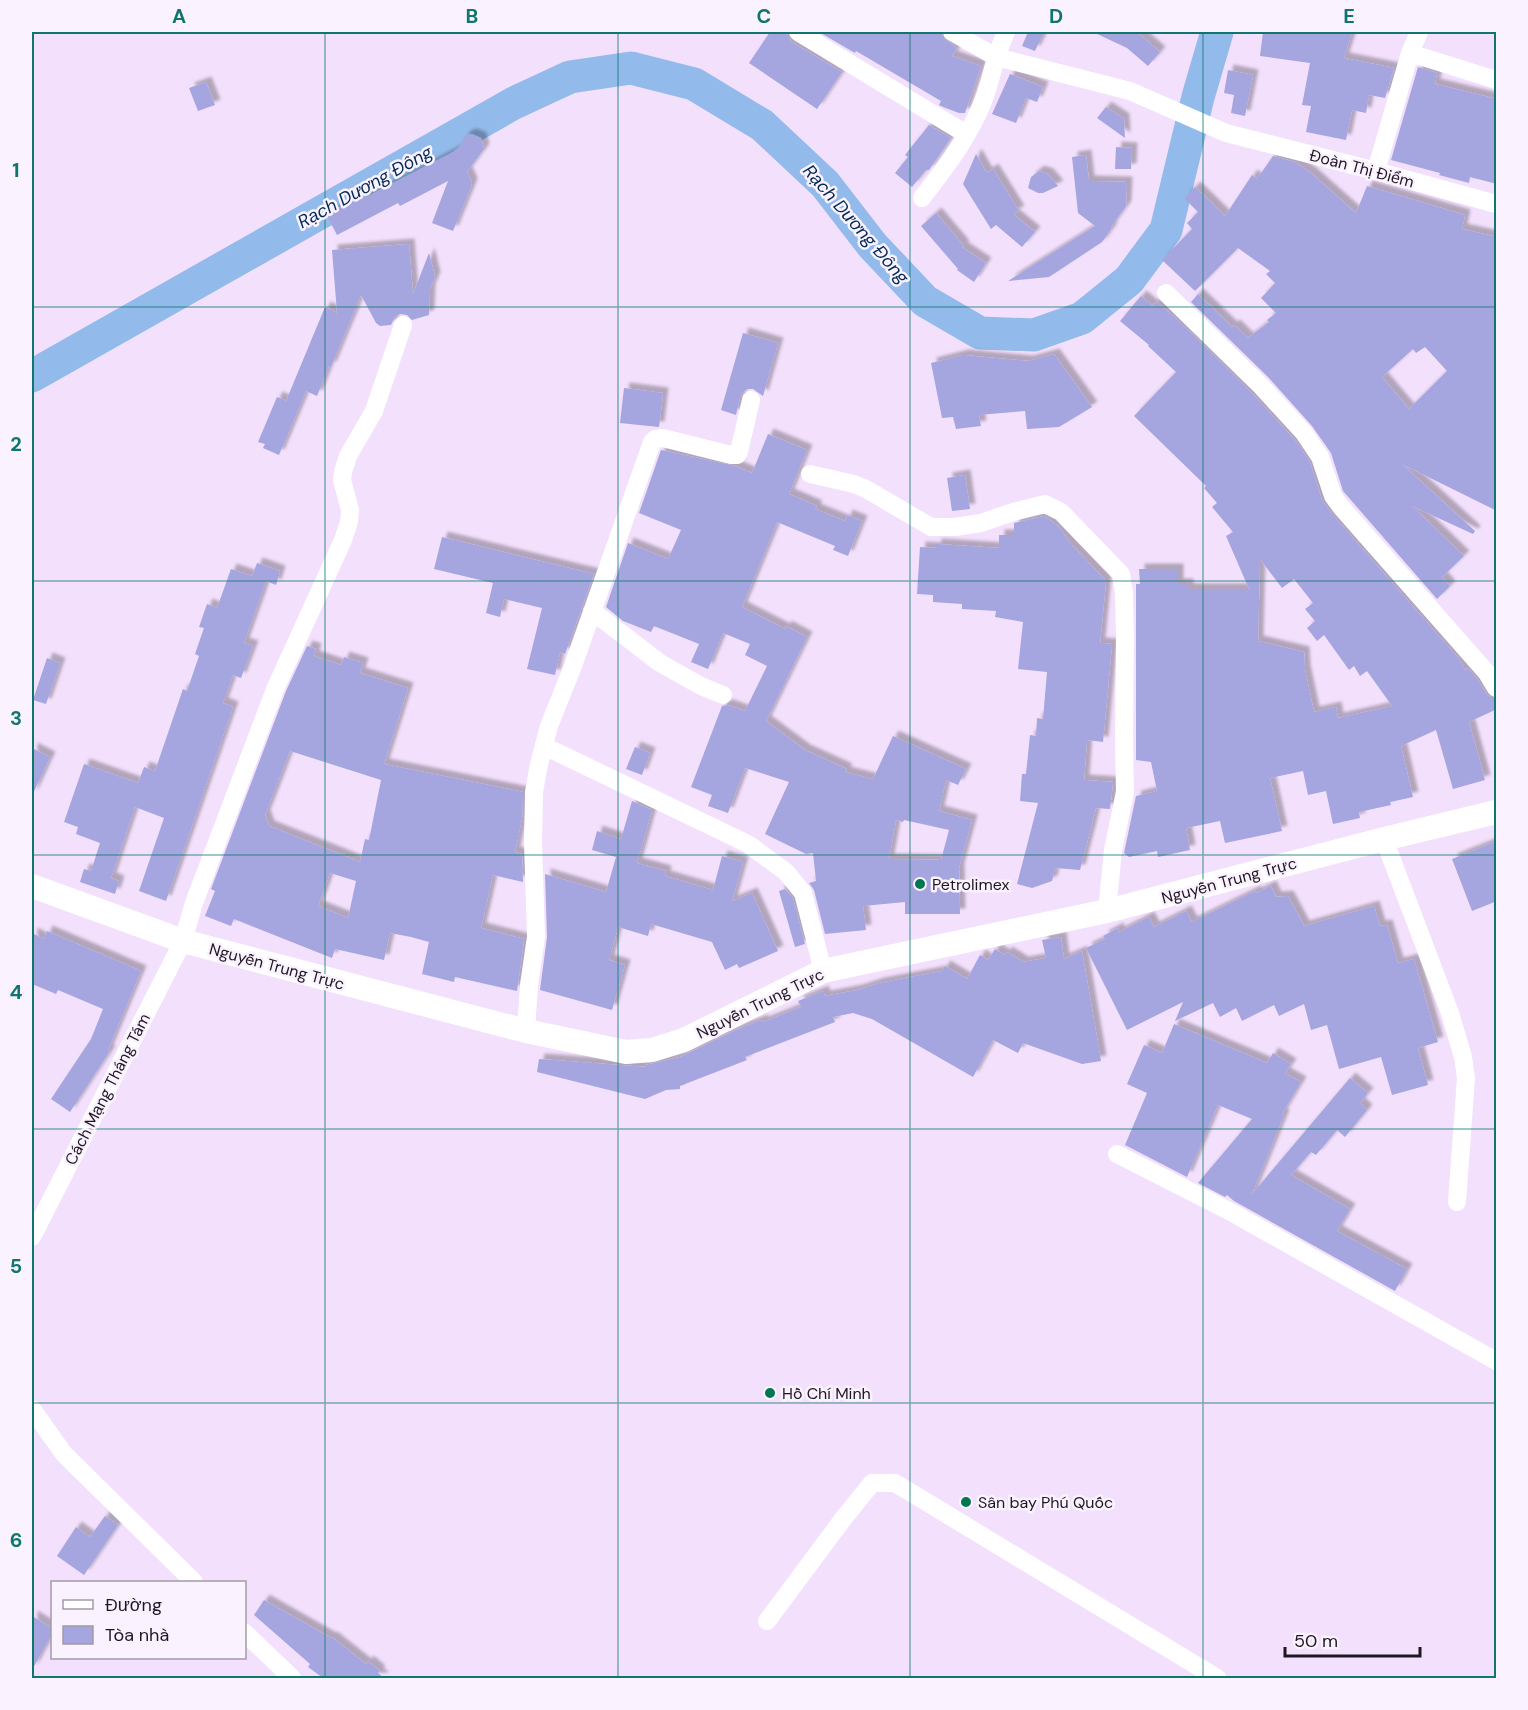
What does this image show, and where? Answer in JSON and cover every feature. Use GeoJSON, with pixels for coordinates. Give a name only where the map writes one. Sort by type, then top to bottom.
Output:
{"type":"FeatureCollection","features":[{"type":"Feature","properties":{"kind":"main road","name":"Nguyễn Trung Trực"},"geometry":{"type":"LineString","coordinates":[[32,886],[183,941],[526,1031],[626,1052],[652,1050],[684,1040],[823,971],[1107,911],[1497,812]]}},
{"type":"Feature","properties":{"kind":"street"},"geometry":{"type":"LineString","coordinates":[[798,32],[966,134]]}},
{"type":"Feature","properties":{"kind":"street"},"geometry":{"type":"LineString","coordinates":[[952,32],[996,57]]}},
{"type":"Feature","properties":{"kind":"street"},"geometry":{"type":"LineString","coordinates":[[922,198],[956,152],[977,116],[1006,32]]}},
{"type":"Feature","properties":{"kind":"street"},"geometry":{"type":"LineString","coordinates":[[1377,171],[1410,53],[1419,32]]}},
{"type":"Feature","properties":{"kind":"street"},"geometry":{"type":"LineString","coordinates":[[1410,53],[1497,80]]}},
{"type":"Feature","properties":{"kind":"street","name":"Đoàn Thị Điểm"},"geometry":{"type":"LineString","coordinates":[[996,57],[1130,91],[1226,133],[1497,204]]}},
{"type":"Feature","properties":{"kind":"street"},"geometry":{"type":"LineString","coordinates":[[1166,293],[1260,385],[1304,433],[1320,457],[1333,496],[1341,507],[1487,673],[1497,688]]}},
{"type":"Feature","properties":{"kind":"street","name":"Cách Mạng Tháng Tám"},"geometry":{"type":"LineString","coordinates":[[32,1237],[183,941],[194,903],[276,687],[343,540],[350,510],[342,480],[343,472],[348,456],[374,411],[403,325]]}},
{"type":"Feature","properties":{"kind":"street"},"geometry":{"type":"LineString","coordinates":[[526,1031],[529,985],[536,937],[532,843],[534,792],[549,726],[573,666],[651,442],[663,438],[737,455],[751,400]]}},
{"type":"Feature","properties":{"kind":"street"},"geometry":{"type":"LineString","coordinates":[[810,474],[866,489],[931,527],[955,527],[981,523],[1045,504],[1061,512],[1121,574],[1124,593],[1125,638],[1125,792],[1113,850],[1107,911]]}},
{"type":"Feature","properties":{"kind":"street"},"geometry":{"type":"LineString","coordinates":[[592,611],[660,663],[700,686],[723,695]]}},
{"type":"Feature","properties":{"kind":"street"},"geometry":{"type":"LineString","coordinates":[[544,746],[748,844],[786,872],[803,893],[823,971]]}},
{"type":"Feature","properties":{"kind":"street"},"geometry":{"type":"LineString","coordinates":[[1384,839],[1449,1013],[1463,1057],[1466,1078],[1457,1202]]}},
{"type":"Feature","properties":{"kind":"street"},"geometry":{"type":"LineString","coordinates":[[1117,1154],[1231,1212],[1497,1361]]}},
{"type":"Feature","properties":{"kind":"street"},"geometry":{"type":"LineString","coordinates":[[32,1409],[64,1454],[193,1581]]}},
{"type":"Feature","properties":{"kind":"street"},"geometry":{"type":"LineString","coordinates":[[767,1621],[872,1483],[895,1483],[1217,1678]]}},
{"type":"Feature","properties":{"kind":"street"},"geometry":{"type":"LineString","coordinates":[[246,1634],[292,1678]]}},
{"type":"Feature","properties":{"kind":"building"},"geometry":{"type":"Polygon","coordinates":[[[770,32],[787,32],[792,42],[842,72],[817,109],[749,63],[770,32]]]}},
{"type":"Feature","properties":{"kind":"building"},"geometry":{"type":"Polygon","coordinates":[[[819,32],[941,32],[943,38],[957,48],[952,56],[981,66],[965,113],[939,105],[941,101],[819,32]]]}},
{"type":"Feature","properties":{"kind":"building"},"geometry":{"type":"Polygon","coordinates":[[[1028,32],[1044,32],[1035,51],[1022,46],[1028,32]]]}},
{"type":"Feature","properties":{"kind":"building"},"geometry":{"type":"Polygon","coordinates":[[[1093,32],[1137,32],[1160,52],[1148,66],[1127,48],[1093,32]]]}},
{"type":"Feature","properties":{"kind":"building"},"geometry":{"type":"Polygon","coordinates":[[[1263,32],[1352,32],[1344,58],[1394,68],[1385,98],[1369,95],[1366,113],[1352,110],[1346,140],[1306,132],[1311,106],[1302,105],[1310,63],[1260,56],[1263,32]]]}},
{"type":"Feature","properties":{"kind":"building"},"geometry":{"type":"Polygon","coordinates":[[[1418,67],[1437,73],[1435,84],[1497,99],[1497,184],[1470,177],[1469,183],[1391,160],[1418,67]]]}},
{"type":"Feature","properties":{"kind":"building"},"geometry":{"type":"Polygon","coordinates":[[[1228,70],[1253,75],[1245,116],[1231,113],[1234,95],[1224,93],[1228,70]]]}},
{"type":"Feature","properties":{"kind":"building"},"geometry":{"type":"Polygon","coordinates":[[[1010,74],[1043,87],[1037,102],[1026,98],[1016,123],[992,114],[1010,74]]]}},
{"type":"Feature","properties":{"kind":"building"},"geometry":{"type":"Polygon","coordinates":[[[206,82],[215,105],[198,111],[189,88],[206,82]]]}},
{"type":"Feature","properties":{"kind":"building"},"geometry":{"type":"Polygon","coordinates":[[[1106,107],[1124,119],[1125,138],[1097,118],[1106,107]]]}},
{"type":"Feature","properties":{"kind":"building"},"geometry":{"type":"Polygon","coordinates":[[[929,125],[951,138],[929,170],[926,170],[912,187],[895,173],[908,157],[905,155],[929,125]]]}},
{"type":"Feature","properties":{"kind":"building"},"geometry":{"type":"Polygon","coordinates":[[[472,134],[481,138],[484,149],[467,172],[472,183],[453,231],[432,223],[448,181],[400,206],[398,203],[337,235],[326,214],[365,194],[366,197],[453,152],[467,135],[472,134]]]}},
{"type":"Feature","properties":{"kind":"building"},"geometry":{"type":"Polygon","coordinates":[[[1116,147],[1132,148],[1131,169],[1115,169],[1116,147]]]}},
{"type":"Feature","properties":{"kind":"building"},"geometry":{"type":"Polygon","coordinates":[[[976,154],[987,173],[993,169],[1019,211],[1013,214],[1035,232],[1022,247],[996,225],[991,229],[963,184],[976,154]]]}},
{"type":"Feature","properties":{"kind":"building"},"geometry":{"type":"Polygon","coordinates":[[[1086,155],[1089,181],[1127,182],[1126,206],[1102,242],[1049,277],[1008,281],[1095,226],[1078,213],[1072,157],[1086,155]]]}},
{"type":"Feature","properties":{"kind":"building"},"geometry":{"type":"Polygon","coordinates":[[[1273,156],[1295,162],[1311,173],[1356,213],[1367,186],[1465,215],[1462,229],[1497,237],[1497,511],[1402,464],[1475,531],[1473,534],[1412,506],[1464,556],[1442,577],[1450,586],[1437,599],[1343,491],[1331,453],[1312,426],[1268,377],[1191,302],[1198,294],[1232,327],[1235,325],[1248,338],[1269,322],[1267,320],[1276,313],[1261,298],[1275,283],[1266,274],[1270,271],[1238,248],[1195,291],[1162,260],[1192,229],[1187,223],[1198,212],[1184,198],[1195,187],[1225,216],[1252,175],[1257,179],[1273,156]],[[1425,347],[1416,353],[1413,349],[1382,377],[1409,409],[1447,371],[1425,347]]]}},
{"type":"Feature","properties":{"kind":"building"},"geometry":{"type":"Polygon","coordinates":[[[1039,171],[1048,174],[1058,186],[1043,193],[1028,188],[1031,177],[1039,171]]]}},
{"type":"Feature","properties":{"kind":"building"},"geometry":{"type":"Polygon","coordinates":[[[936,213],[964,246],[962,247],[986,263],[974,282],[957,270],[921,226],[936,213]]]}},
{"type":"Feature","properties":{"kind":"building"},"geometry":{"type":"Polygon","coordinates":[[[409,244],[413,294],[429,253],[435,277],[430,289],[429,315],[412,320],[407,315],[400,314],[395,317],[391,325],[380,326],[376,323],[361,295],[317,396],[306,391],[279,455],[263,448],[265,444],[258,442],[277,397],[286,401],[325,307],[337,313],[332,250],[409,244]]]}},
{"type":"Feature","properties":{"kind":"building"},"geometry":{"type":"Polygon","coordinates":[[[1141,296],[1153,306],[1156,302],[1176,318],[1252,393],[1295,440],[1310,462],[1322,500],[1332,514],[1460,660],[1465,670],[1468,668],[1487,694],[1496,699],[1497,709],[1469,722],[1485,780],[1453,789],[1436,730],[1401,746],[1413,797],[1390,802],[1391,805],[1359,812],[1360,818],[1333,824],[1326,791],[1308,795],[1303,771],[1270,778],[1282,831],[1225,843],[1220,821],[1186,828],[1190,850],[1158,857],[1157,851],[1129,857],[1124,853],[1136,796],[1157,791],[1151,762],[1136,760],[1136,584],[1140,584],[1139,569],[1178,569],[1178,584],[1188,584],[1188,589],[1249,589],[1226,536],[1233,532],[1212,507],[1217,503],[1204,488],[1206,486],[1134,416],[1176,372],[1120,321],[1141,296]],[[1260,559],[1258,641],[1304,652],[1305,670],[1314,712],[1336,707],[1338,718],[1392,706],[1367,671],[1360,676],[1354,666],[1349,670],[1324,635],[1317,641],[1307,628],[1315,621],[1305,609],[1313,603],[1294,579],[1282,588],[1260,559]]]}},
{"type":"Feature","properties":{"kind":"building"},"geometry":{"type":"Polygon","coordinates":[[[743,333],[778,343],[763,396],[753,389],[743,392],[736,415],[721,410],[743,333]]]}},
{"type":"Feature","properties":{"kind":"building"},"geometry":{"type":"Polygon","coordinates":[[[1054,354],[1092,407],[1059,427],[1027,429],[1025,411],[979,415],[981,426],[956,429],[953,417],[942,418],[931,363],[963,355],[1028,361],[1054,354]]]}},
{"type":"Feature","properties":{"kind":"building"},"geometry":{"type":"Polygon","coordinates":[[[624,388],[663,393],[659,427],[620,423],[624,388]]]}},
{"type":"Feature","properties":{"kind":"building"},"geometry":{"type":"Polygon","coordinates":[[[768,434],[807,450],[789,494],[817,506],[815,509],[845,521],[847,515],[862,521],[848,556],[833,550],[835,546],[777,522],[742,607],[785,629],[786,626],[807,637],[766,721],[805,750],[847,769],[845,772],[873,779],[893,736],[966,769],[958,785],[946,780],[939,811],[972,820],[959,868],[960,914],[905,914],[905,902],[863,906],[866,930],[825,934],[814,890],[809,883],[816,881],[813,853],[806,854],[765,834],[789,782],[745,768],[728,813],[708,806],[712,795],[691,787],[722,706],[728,705],[745,711],[767,666],[745,655],[750,644],[723,633],[708,669],[691,662],[699,644],[654,626],[651,632],[623,621],[606,607],[628,543],[668,559],[681,530],[639,513],[661,450],[735,466],[752,473],[768,434]],[[896,820],[889,859],[941,860],[949,830],[904,820],[903,822],[896,820]]]}},
{"type":"Feature","properties":{"kind":"building"},"geometry":{"type":"Polygon","coordinates":[[[965,475],[970,509],[952,511],[947,478],[965,475]]]}},
{"type":"Feature","properties":{"kind":"building"},"geometry":{"type":"Polygon","coordinates":[[[1044,516],[1059,527],[1071,544],[1106,581],[1100,643],[1112,644],[1103,742],[1087,740],[1084,780],[1113,782],[1110,809],[1096,808],[1080,870],[1055,868],[1052,881],[1032,888],[1017,884],[1038,803],[1020,801],[1022,774],[1026,774],[1030,735],[1036,736],[1037,718],[1043,719],[1047,672],[1018,669],[1023,622],[995,617],[996,611],[962,609],[962,604],[933,602],[933,595],[917,594],[920,547],[936,548],[936,544],[999,548],[999,535],[1014,535],[1014,523],[1044,516]]]}},
{"type":"Feature","properties":{"kind":"building"},"geometry":{"type":"Polygon","coordinates":[[[442,537],[594,574],[565,654],[560,652],[555,675],[527,669],[542,608],[504,599],[500,617],[486,613],[493,583],[434,569],[442,537]]]}},
{"type":"Feature","properties":{"kind":"building"},"geometry":{"type":"Polygon","coordinates":[[[257,563],[280,571],[276,585],[266,581],[244,643],[253,646],[241,678],[233,675],[223,703],[233,707],[166,901],[139,891],[164,818],[135,807],[111,878],[119,881],[115,894],[80,882],[84,869],[91,871],[100,843],[76,834],[78,827],[64,822],[84,764],[138,783],[144,767],[155,771],[183,689],[187,691],[199,656],[195,654],[204,628],[199,627],[207,604],[217,608],[231,569],[252,576],[257,563]]]}},
{"type":"Feature","properties":{"kind":"building"},"geometry":{"type":"Polygon","coordinates":[[[307,646],[316,649],[314,656],[341,665],[344,657],[363,663],[360,673],[408,688],[384,764],[523,792],[522,818],[515,852],[522,854],[523,882],[493,875],[481,928],[524,939],[517,991],[455,977],[454,982],[422,974],[429,942],[411,937],[390,933],[384,960],[335,949],[332,958],[234,919],[231,926],[205,916],[215,891],[211,889],[286,691],[307,646]],[[290,751],[265,815],[269,826],[360,862],[365,839],[369,840],[381,780],[290,751]],[[330,873],[318,906],[348,918],[356,881],[330,873]]]}},
{"type":"Feature","properties":{"kind":"building"},"geometry":{"type":"Polygon","coordinates":[[[47,658],[60,663],[46,704],[33,700],[47,658]]]}},
{"type":"Feature","properties":{"kind":"building"},"geometry":{"type":"Polygon","coordinates":[[[635,747],[650,753],[642,775],[626,769],[635,747]]]}},
{"type":"Feature","properties":{"kind":"building"},"geometry":{"type":"Polygon","coordinates":[[[32,748],[50,757],[32,796],[32,748]]]}},
{"type":"Feature","properties":{"kind":"building"},"geometry":{"type":"Polygon","coordinates":[[[632,801],[652,810],[637,863],[666,871],[665,876],[713,890],[722,856],[743,862],[732,901],[752,893],[778,951],[739,968],[737,964],[725,970],[712,942],[651,924],[648,936],[618,927],[609,960],[625,965],[612,1010],[540,990],[547,937],[545,874],[606,892],[616,857],[592,850],[597,831],[621,839],[632,801]]]}},
{"type":"Feature","properties":{"kind":"building"},"geometry":{"type":"Polygon","coordinates":[[[1497,841],[1497,901],[1472,911],[1452,859],[1497,841]]]}},
{"type":"Feature","properties":{"kind":"building"},"geometry":{"type":"Polygon","coordinates":[[[1271,886],[1276,897],[1288,896],[1304,926],[1374,906],[1380,926],[1387,925],[1398,963],[1414,959],[1438,1042],[1418,1048],[1428,1085],[1392,1095],[1381,1057],[1339,1069],[1327,1025],[1311,1030],[1304,1004],[1279,1016],[1274,1005],[1242,1021],[1236,1008],[1220,1017],[1213,1003],[1175,1021],[1183,1002],[1127,1030],[1086,948],[1105,939],[1103,936],[1118,928],[1119,932],[1149,917],[1154,927],[1186,911],[1192,922],[1255,891],[1256,893],[1271,886]]]}},
{"type":"Feature","properties":{"kind":"building"},"geometry":{"type":"Polygon","coordinates":[[[785,889],[793,898],[805,944],[795,947],[779,891],[785,889]]]}},
{"type":"Feature","properties":{"kind":"building"},"geometry":{"type":"Polygon","coordinates":[[[47,931],[141,971],[108,1050],[110,1051],[70,1112],[51,1099],[91,1039],[103,1009],[58,990],[56,994],[32,984],[32,933],[44,939],[47,931]]]}},
{"type":"Feature","properties":{"kind":"building"},"geometry":{"type":"Polygon","coordinates":[[[1061,937],[1064,959],[1082,951],[1101,1061],[1082,1064],[1023,1043],[1018,1053],[993,1040],[973,1077],[872,1019],[853,1013],[833,1017],[835,1022],[745,1057],[747,1060],[680,1086],[680,1089],[666,1090],[645,1099],[537,1072],[539,1059],[646,1067],[646,1065],[680,1057],[738,1029],[801,1007],[798,1001],[823,991],[825,996],[857,990],[879,983],[942,971],[945,966],[967,979],[980,955],[988,960],[995,949],[1005,955],[1007,952],[1023,962],[1046,958],[1042,940],[1061,937]]]}},
{"type":"Feature","properties":{"kind":"building"},"geometry":{"type":"Polygon","coordinates":[[[1174,1024],[1267,1063],[1273,1053],[1291,1064],[1285,1073],[1301,1082],[1282,1114],[1284,1115],[1252,1194],[1350,1078],[1368,1093],[1360,1103],[1367,1110],[1345,1137],[1337,1130],[1316,1155],[1311,1152],[1291,1175],[1350,1209],[1337,1231],[1407,1269],[1395,1291],[1227,1195],[1225,1197],[1198,1183],[1252,1119],[1218,1105],[1187,1177],[1125,1145],[1147,1093],[1127,1084],[1144,1045],[1162,1053],[1174,1024]]]}},
{"type":"Feature","properties":{"kind":"building"},"geometry":{"type":"Polygon","coordinates":[[[105,1516],[118,1525],[84,1575],[57,1556],[76,1527],[90,1537],[105,1516]]]}},
{"type":"Feature","properties":{"kind":"building"},"geometry":{"type":"Polygon","coordinates":[[[264,1600],[332,1637],[366,1664],[368,1661],[380,1671],[378,1673],[384,1678],[323,1678],[308,1667],[310,1664],[254,1615],[264,1600]]]}},
{"type":"Feature","properties":{"kind":"building"},"geometry":{"type":"Polygon","coordinates":[[[32,1616],[51,1627],[51,1636],[32,1670],[32,1616]]]}},
{"type":"Feature","properties":{"kind":"waterway","name":"Rạch Dương Đông"},"geometry":{"type":"LineString","coordinates":[[32,376],[514,103],[570,77],[631,68],[694,84],[762,125],[825,184],[873,246],[925,301],[980,333],[1034,335],[1082,318],[1129,280],[1166,230],[1198,97],[1217,32]]}},
{"type":"Feature","properties":{"kind":"place","name":"Petrolimex"},"geometry":{"type":"Point","coordinates":[920,884]}},
{"type":"Feature","properties":{"kind":"place","name":"Hồ Chí Minh"},"geometry":{"type":"Point","coordinates":[770,1393]}},
{"type":"Feature","properties":{"kind":"place","name":"Sân bay Phú Quốc"},"geometry":{"type":"Point","coordinates":[966,1502]}}]}
